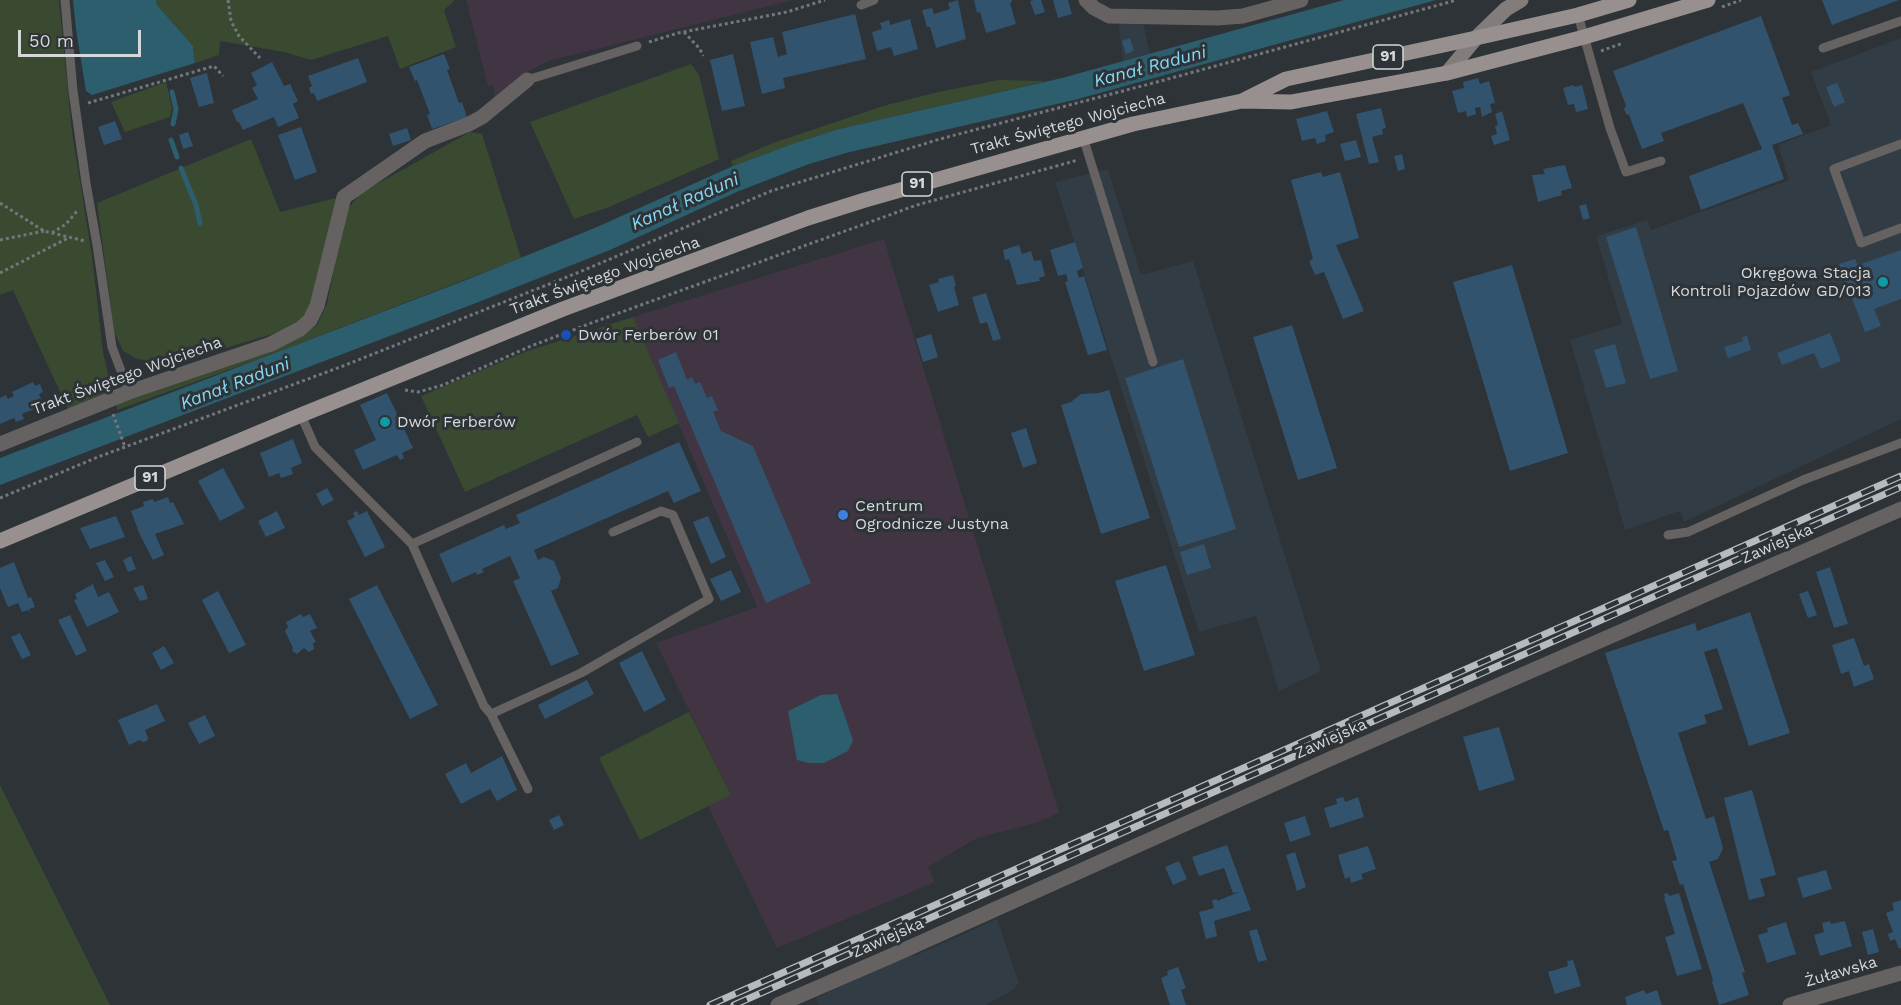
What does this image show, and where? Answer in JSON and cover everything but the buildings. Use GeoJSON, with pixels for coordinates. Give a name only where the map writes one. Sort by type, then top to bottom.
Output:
{"type":"FeatureCollection","features":[{"type":"Feature","properties":{"kind":"main road"},"geometry":{"type":"LineString","coordinates":[[1447,73],[1476,38],[1506,9],[1521,0]]}},
{"type":"Feature","properties":{"kind":"main road","name":"Trakt Świętego Wojciecha"},"geometry":{"type":"LineString","coordinates":[[1242,101],[1286,79],[1578,15],[1629,0]]}},
{"type":"Feature","properties":{"kind":"main road","name":"Trakt Świętego Wojciecha"},"geometry":{"type":"LineString","coordinates":[[0,541],[300,415],[563,309],[808,218],[921,182],[1133,124],[1242,101],[1291,102],[1447,73],[1714,4]]}},
{"type":"Feature","properties":{"kind":"street"},"geometry":{"type":"LineString","coordinates":[[1086,0],[1094,8],[1109,16],[1217,18],[1243,16],[1300,0]]}},
{"type":"Feature","properties":{"kind":"street","name":"Trakt Świętego Wojciecha"},"geometry":{"type":"LineString","coordinates":[[0,444],[129,392],[271,344],[300,328],[310,320],[317,306],[344,197],[425,141],[482,117],[527,80]]}},
{"type":"Feature","properties":{"kind":"street","name":"Zawiejska"},"geometry":{"type":"LineString","coordinates":[[778,1005],[1332,758],[1901,509]]}},
{"type":"Feature","properties":{"kind":"street","name":"Żuławska"},"geometry":{"type":"LineString","coordinates":[[1790,1005],[1901,973]]}},
{"type":"Feature","properties":{"kind":"lane"},"geometry":{"type":"LineString","coordinates":[[65,0],[75,106],[112,347],[129,392]]}},
{"type":"Feature","properties":{"kind":"lane"},"geometry":{"type":"LineString","coordinates":[[861,4],[874,0]]}},
{"type":"Feature","properties":{"kind":"lane"},"geometry":{"type":"LineString","coordinates":[[1578,15],[1610,128],[1626,172],[1661,162]]}},
{"type":"Feature","properties":{"kind":"lane"},"geometry":{"type":"LineString","coordinates":[[1823,48],[1901,21]]}},
{"type":"Feature","properties":{"kind":"lane"},"geometry":{"type":"LineString","coordinates":[[527,80],[637,46]]}},
{"type":"Feature","properties":{"kind":"lane"},"geometry":{"type":"LineString","coordinates":[[1083,137],[1153,362]]}},
{"type":"Feature","properties":{"kind":"lane"},"geometry":{"type":"LineString","coordinates":[[1901,144],[1834,170],[1862,243],[1901,228]]}},
{"type":"Feature","properties":{"kind":"lane"},"geometry":{"type":"LineString","coordinates":[[300,415],[315,447],[412,544],[484,706],[491,714],[528,789]]}},
{"type":"Feature","properties":{"kind":"lane"},"geometry":{"type":"LineString","coordinates":[[412,544],[637,442]]}},
{"type":"Feature","properties":{"kind":"lane"},"geometry":{"type":"LineString","coordinates":[[1668,535],[1688,532],[1803,480],[1901,443]]}},
{"type":"Feature","properties":{"kind":"lane"},"geometry":{"type":"LineString","coordinates":[[491,714],[581,673],[709,599],[673,515],[661,512],[613,532]]}},
{"type":"Feature","properties":{"kind":"path"},"geometry":{"type":"LineString","coordinates":[[228,0],[231,21],[239,36],[260,58]]}},
{"type":"Feature","properties":{"kind":"path"},"geometry":{"type":"LineString","coordinates":[[637,46],[684,32],[787,12],[825,0]]}},
{"type":"Feature","properties":{"kind":"path"},"geometry":{"type":"LineString","coordinates":[[0,498],[125,447],[366,357],[577,273],[771,191],[940,139],[1457,0]]}},
{"type":"Feature","properties":{"kind":"path"},"geometry":{"type":"LineString","coordinates":[[1714,4],[1740,0]]}},
{"type":"Feature","properties":{"kind":"path"},"geometry":{"type":"LineString","coordinates":[[684,32],[695,41],[703,56]]}},
{"type":"Feature","properties":{"kind":"path"},"geometry":{"type":"LineString","coordinates":[[1588,56],[1632,40]]}},
{"type":"Feature","properties":{"kind":"path"},"geometry":{"type":"LineString","coordinates":[[75,106],[214,66],[223,76]]}},
{"type":"Feature","properties":{"kind":"path"},"geometry":{"type":"LineString","coordinates":[[396,390],[418,392],[443,385],[531,346],[594,322],[917,205],[1090,158]]}},
{"type":"Feature","properties":{"kind":"path"},"geometry":{"type":"LineString","coordinates":[[52,233],[66,224],[88,197]]}},
{"type":"Feature","properties":{"kind":"path"},"geometry":{"type":"LineString","coordinates":[[0,203],[44,231],[98,244]]}},
{"type":"Feature","properties":{"kind":"path"},"geometry":{"type":"LineString","coordinates":[[0,240],[44,231]]}},
{"type":"Feature","properties":{"kind":"path"},"geometry":{"type":"LineString","coordinates":[[0,273],[70,237]]}},
{"type":"Feature","properties":{"kind":"path"},"geometry":{"type":"LineString","coordinates":[[112,409],[125,447]]}},
{"type":"Feature","properties":{"kind":"shaded area"},"geometry":{"type":"Polygon","coordinates":[[[466,0],[793,0],[548,61],[520,76],[495,97],[493,85],[488,86],[466,0]]]}},
{"type":"Feature","properties":{"kind":"shaded area"},"geometry":{"type":"Polygon","coordinates":[[[1118,20],[1143,22],[1150,54],[1123,61],[1118,20]]]}},
{"type":"Feature","properties":{"kind":"shaded area"},"geometry":{"type":"Polygon","coordinates":[[[1901,38],[1901,419],[1684,522],[1680,511],[1625,530],[1570,340],[1622,324],[1596,236],[1647,220],[1651,230],[1789,180],[1778,145],[1831,125],[1811,72],[1901,38]]]}},
{"type":"Feature","properties":{"kind":"shaded area"},"geometry":{"type":"Polygon","coordinates":[[[1108,169],[1141,275],[1193,261],[1321,671],[1279,691],[1256,616],[1199,632],[1055,182],[1108,169]]]}},
{"type":"Feature","properties":{"kind":"shaded area","name":"Centrum Ogrodnicze Justyna"},"geometry":{"type":"Polygon","coordinates":[[[884,239],[1059,813],[1036,823],[977,838],[928,867],[935,882],[777,948],[708,806],[731,795],[656,643],[757,607],[633,317],[884,239]]]}},
{"type":"Feature","properties":{"kind":"shaded area"},"geometry":{"type":"Polygon","coordinates":[[[997,919],[1019,983],[1014,989],[986,1005],[819,1005],[816,998],[912,953],[914,956],[997,919]]]}},
{"type":"Feature","properties":{"kind":"green space"},"geometry":{"type":"Polygon","coordinates":[[[0,0],[59,0],[72,132],[92,256],[103,352],[112,391],[68,409],[13,290],[0,295],[0,0]]]}},
{"type":"Feature","properties":{"kind":"green space"},"geometry":{"type":"Polygon","coordinates":[[[156,0],[455,0],[444,10],[456,47],[400,69],[388,36],[311,60],[284,52],[220,41],[219,55],[195,63],[193,46],[157,5],[156,0]]]}},
{"type":"Feature","properties":{"kind":"green space"},"geometry":{"type":"Polygon","coordinates":[[[691,64],[699,75],[719,159],[609,207],[574,219],[530,122],[691,64]]]}},
{"type":"Feature","properties":{"kind":"green space"},"geometry":{"type":"Polygon","coordinates":[[[999,80],[1044,82],[839,129],[733,166],[731,161],[773,143],[883,106],[999,80]]]}},
{"type":"Feature","properties":{"kind":"green space"},"geometry":{"type":"Polygon","coordinates":[[[166,82],[172,108],[170,117],[125,132],[111,102],[166,82]]]}},
{"type":"Feature","properties":{"kind":"green space"},"geometry":{"type":"Polygon","coordinates":[[[470,132],[482,134],[521,258],[259,359],[117,410],[117,403],[298,336],[317,325],[327,304],[345,212],[361,193],[470,132]]]}},
{"type":"Feature","properties":{"kind":"green space"},"geometry":{"type":"Polygon","coordinates":[[[251,139],[280,212],[336,198],[312,301],[296,324],[279,332],[178,362],[157,363],[135,358],[123,351],[114,331],[97,203],[251,139]]]}},
{"type":"Feature","properties":{"kind":"green space"},"geometry":{"type":"Polygon","coordinates":[[[633,317],[679,423],[648,437],[637,415],[465,492],[421,396],[525,352],[633,317]]]}},
{"type":"Feature","properties":{"kind":"green space"},"geometry":{"type":"Polygon","coordinates":[[[689,712],[731,795],[640,840],[599,758],[689,712]]]}},
{"type":"Feature","properties":{"kind":"green space"},"geometry":{"type":"Polygon","coordinates":[[[0,785],[110,1005],[0,1005],[0,785]]]}},
{"type":"Feature","properties":{"kind":"water"},"geometry":{"type":"Polygon","coordinates":[[[73,0],[156,0],[157,5],[193,46],[195,63],[92,95],[86,91],[73,0]]]}},
{"type":"Feature","properties":{"kind":"water","name":"Kanał Raduni"},"geometry":{"type":"Polygon","coordinates":[[[1344,0],[1436,0],[1078,99],[846,153],[809,164],[739,191],[610,250],[0,485],[0,458],[466,280],[597,227],[733,166],[792,144],[839,129],[1062,78],[1344,0]]]}},
{"type":"Feature","properties":{"kind":"water"},"geometry":{"type":"Polygon","coordinates":[[[837,694],[853,740],[848,751],[824,763],[797,760],[788,711],[821,695],[837,694]]]}},
{"type":"Feature","properties":{"kind":"waterway"},"geometry":{"type":"LineString","coordinates":[[172,92],[176,109],[173,124]]}},
{"type":"Feature","properties":{"kind":"waterway"},"geometry":{"type":"LineString","coordinates":[[171,140],[177,157]]}},
{"type":"Feature","properties":{"kind":"waterway"},"geometry":{"type":"LineString","coordinates":[[181,168],[196,205],[200,223]]}},
{"type":"Feature","properties":{"kind":"railway"},"geometry":{"type":"LineString","coordinates":[[710,1005],[1901,476]]}},
{"type":"Feature","properties":{"kind":"railway"},"geometry":{"type":"LineString","coordinates":[[734,1005],[1901,487]]}},
{"type":"Feature","properties":{"kind":"place","name":"Okręgowa Stacja Kontroli Pojazdów GD/013"},"geometry":{"type":"Point","coordinates":[1883,282]}},
{"type":"Feature","properties":{"kind":"place","name":"Dwór Ferberów 01"},"geometry":{"type":"Point","coordinates":[566,335]}},
{"type":"Feature","properties":{"kind":"place","name":"Dwór Ferberów"},"geometry":{"type":"Point","coordinates":[385,422]}},
{"type":"Feature","properties":{"kind":"place","name":"Centrum Ogrodnicze Justyna"},"geometry":{"type":"Point","coordinates":[843,515]}}]}
